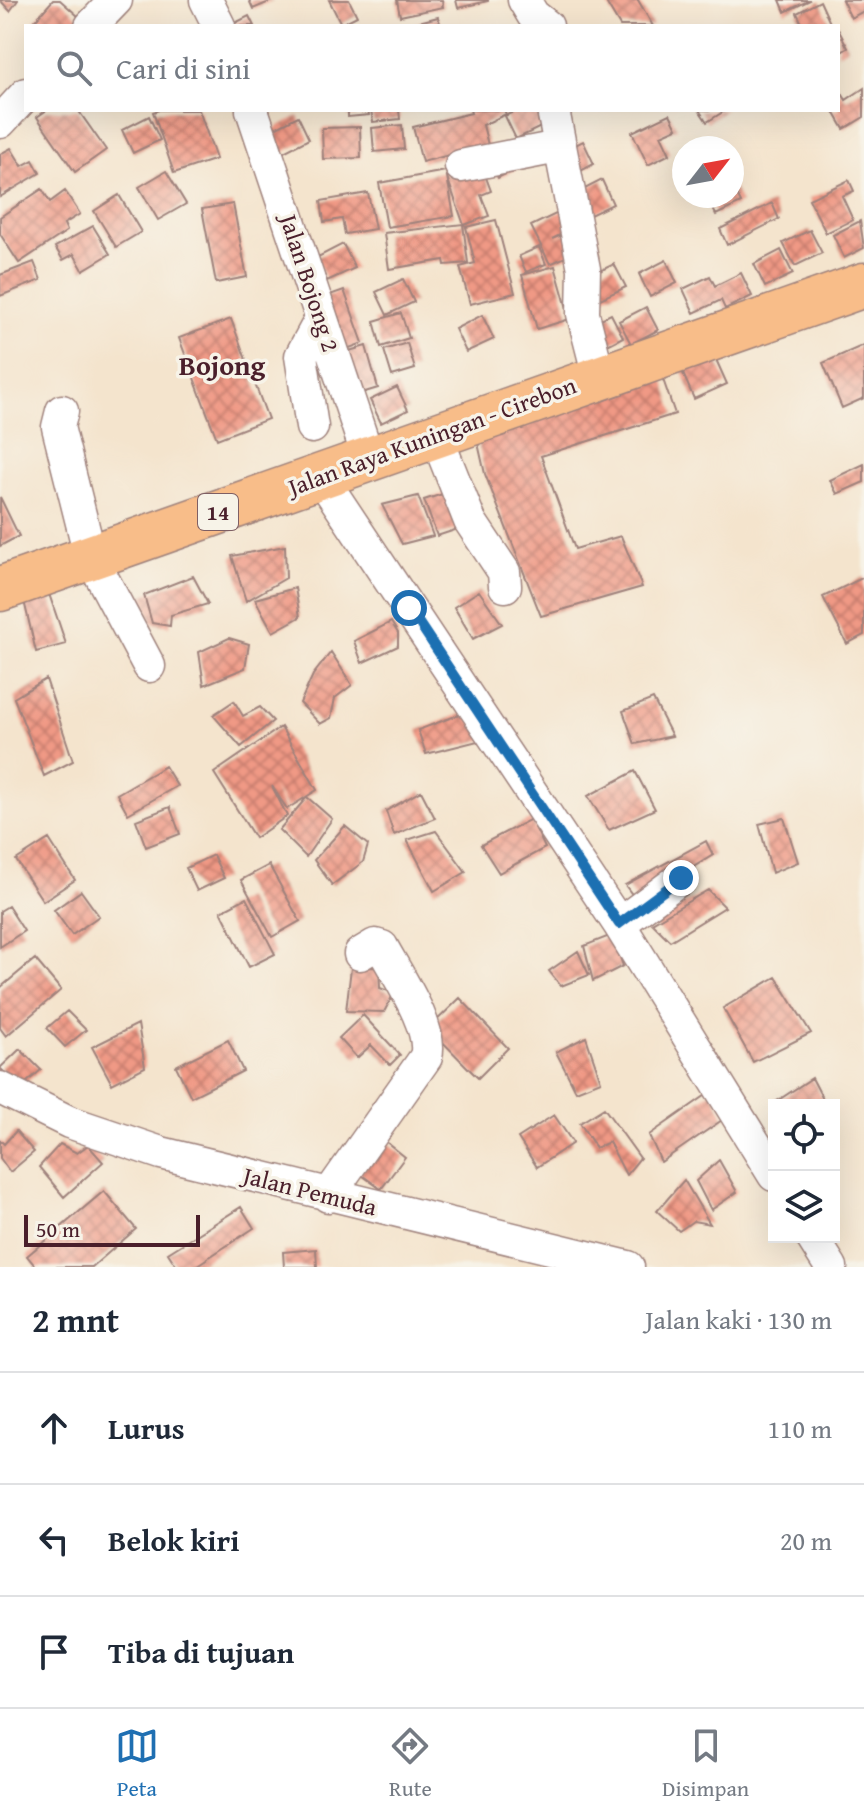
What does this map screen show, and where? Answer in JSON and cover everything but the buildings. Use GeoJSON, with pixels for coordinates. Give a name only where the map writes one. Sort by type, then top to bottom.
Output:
{"type":"FeatureCollection","features":[{"type":"Feature","properties":{"kind":"highway","name":"Jalan Raya Kuningan - Cirebon"},"geometry":{"type":"LineString","coordinates":[[0,589],[90,555],[321,477],[435,433],[864,285]]}},
{"type":"Feature","properties":{"kind":"street"},"geometry":{"type":"LineString","coordinates":[[93,24],[116,0]]}},
{"type":"Feature","properties":{"kind":"street"},"geometry":{"type":"LineString","coordinates":[[206,0],[218,24]]}},
{"type":"Feature","properties":{"kind":"street"},"geometry":{"type":"LineString","coordinates":[[0,122],[24,96]]}},
{"type":"Feature","properties":{"kind":"street","name":"Jalan Bojong 2"},"geometry":{"type":"LineString","coordinates":[[253,112],[368,457]]}},
{"type":"Feature","properties":{"kind":"street"},"geometry":{"type":"LineString","coordinates":[[553,112],[584,269],[583,314],[599,377]]}},
{"type":"Feature","properties":{"kind":"street"},"geometry":{"type":"LineString","coordinates":[[461,166],[558,147]]}},
{"type":"Feature","properties":{"kind":"street"},"geometry":{"type":"LineString","coordinates":[[312,427],[301,356],[321,319]]}},
{"type":"Feature","properties":{"kind":"street"},"geometry":{"type":"LineString","coordinates":[[62,411],[58,427],[90,555],[149,666]]}},
{"type":"Feature","properties":{"kind":"street"},"geometry":{"type":"LineString","coordinates":[[435,433],[470,521],[504,572],[505,586]]}},
{"type":"Feature","properties":{"kind":"street"},"geometry":{"type":"LineString","coordinates":[[321,477],[619,924],[772,1171]]}},
{"type":"Feature","properties":{"kind":"street"},"geometry":{"type":"LineString","coordinates":[[619,924],[681,878]]}},
{"type":"Feature","properties":{"kind":"street"},"geometry":{"type":"LineString","coordinates":[[328,1196],[426,1057],[429,1047],[422,1023],[382,947],[375,945],[360,954]]}},
{"type":"Feature","properties":{"kind":"street","name":"Jalan Pemuda"},"geometry":{"type":"LineString","coordinates":[[0,1088],[69,1122],[161,1153],[628,1267]]}},
{"type":"Feature","properties":{"kind":"street"},"geometry":{"type":"LineString","coordinates":[[816,1243],[831,1267]]}},
{"type":"Feature","properties":{"kind":"district","name":"Bojong"},"geometry":{"type":"Point","coordinates":[222,364]}},
{"type":"Feature","properties":{"kind":"route"},"geometry":{"type":"LineString","coordinates":[[409,608],[619,924],[681,878]]}}]}
